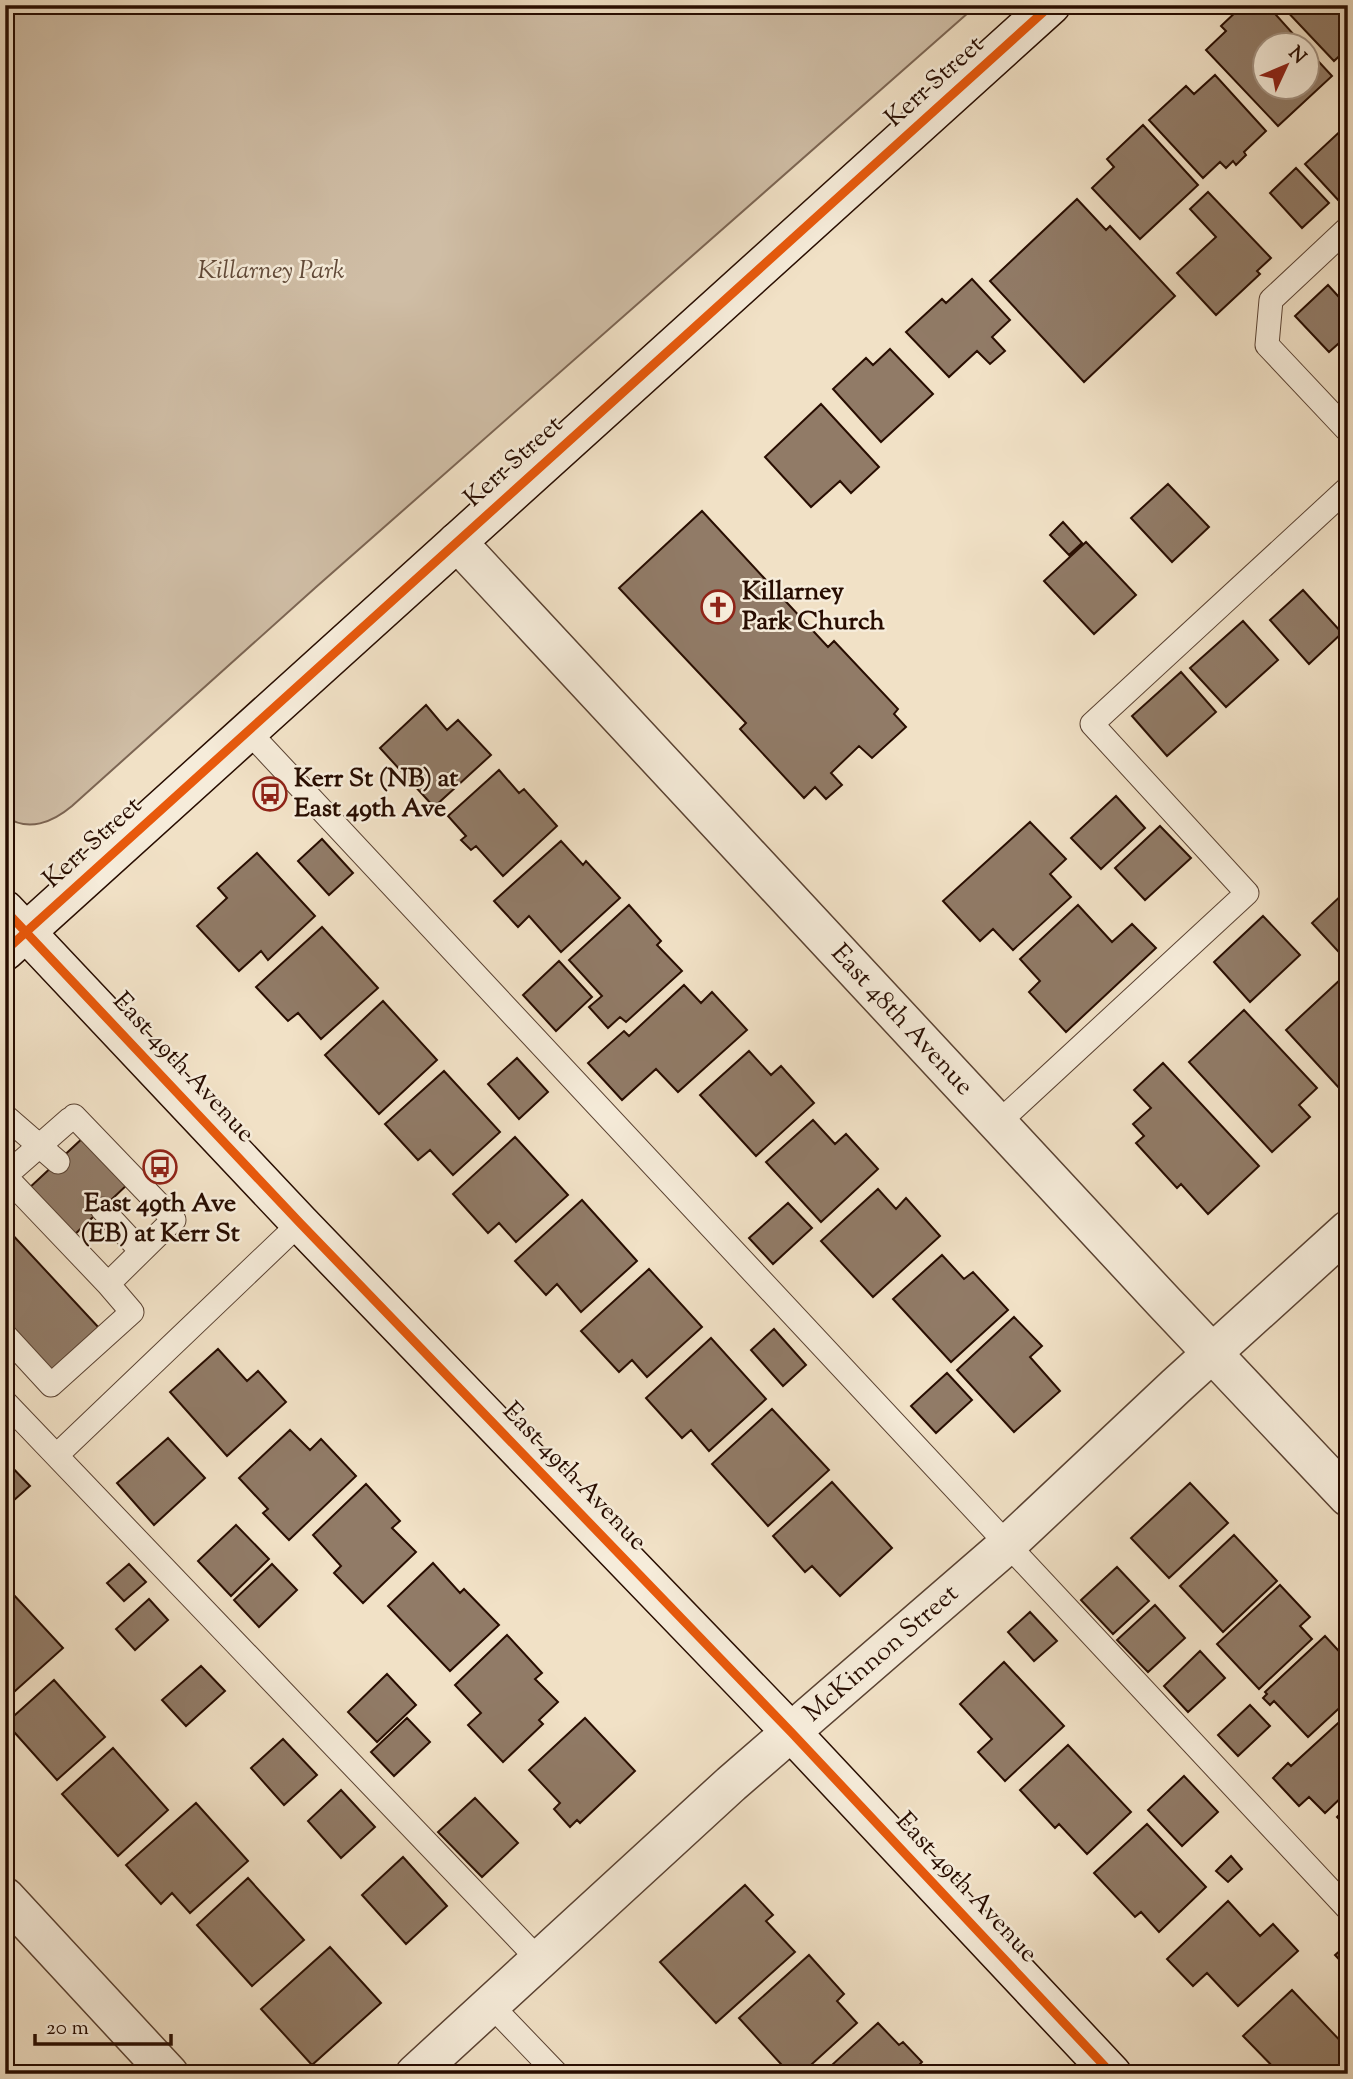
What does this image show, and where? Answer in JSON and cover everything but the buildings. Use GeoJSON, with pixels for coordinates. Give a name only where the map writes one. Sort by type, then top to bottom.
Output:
{"type":"FeatureCollection","features":[{"type":"Feature","properties":{"kind":"street","name":"Kerr Street"},"geometry":{"type":"LineString","coordinates":[[12,931],[247,730],[1051,5]]}},
{"type":"Feature","properties":{"kind":"street","name":"East 48th Avenue"},"geometry":{"type":"LineString","coordinates":[[457,542],[1348,1497]]}},
{"type":"Feature","properties":{"kind":"street","name":"East 49th Avenue"},"geometry":{"type":"LineString","coordinates":[[12,931],[300,1223],[791,1732],[1112,2074]]}},
{"type":"Feature","properties":{"kind":"street","name":"McKinnon Street"},"geometry":{"type":"LineString","coordinates":[[415,2074],[731,1784],[1008,1544],[1348,1230]]}},
{"type":"Feature","properties":{"kind":"street"},"geometry":{"type":"LineString","coordinates":[[5,1897],[169,2074]]}},
{"type":"Feature","properties":{"kind":"lane"},"geometry":{"type":"LineString","coordinates":[[1348,228],[1271,300],[1268,345],[1348,431]]}},
{"type":"Feature","properties":{"kind":"lane"},"geometry":{"type":"LineString","coordinates":[[999,1123],[1248,893],[1092,724],[1348,488]]}},
{"type":"Feature","properties":{"kind":"lane"},"geometry":{"type":"LineString","coordinates":[[247,730],[1348,1909]]}},
{"type":"Feature","properties":{"kind":"lane"},"geometry":{"type":"LineString","coordinates":[[5,1116],[58,1162]]}},
{"type":"Feature","properties":{"kind":"lane"},"geometry":{"type":"LineString","coordinates":[[5,1335],[51,1385],[132,1312],[5,1176],[72,1118],[171,1222],[108,1284]]}},
{"type":"Feature","properties":{"kind":"lane"},"geometry":{"type":"LineString","coordinates":[[102,1209],[141,1251]]}},
{"type":"Feature","properties":{"kind":"lane"},"geometry":{"type":"LineString","coordinates":[[57,1455],[300,1223]]}},
{"type":"Feature","properties":{"kind":"lane"},"geometry":{"type":"LineString","coordinates":[[5,1402],[540,1961]]}},
{"type":"Feature","properties":{"kind":"lane"},"geometry":{"type":"LineString","coordinates":[[491,2005],[557,2074]]}},
{"type":"Feature","properties":{"kind":"green space","name":"Killarney Park"},"geometry":{"type":"Polygon","coordinates":[[[5,5],[977,5],[315,588],[72,806],[49,821],[31,825],[5,816],[5,5]]]}},
{"type":"Feature","properties":{"kind":"cycle path"},"geometry":{"type":"LineString","coordinates":[[5,951],[1051,5]]}},
{"type":"Feature","properties":{"kind":"cycle path"},"geometry":{"type":"LineString","coordinates":[[5,910],[300,1223],[791,1732],[1112,2074]]}},
{"type":"Feature","properties":{"kind":"place","name":"Killarney Park Church"},"geometry":{"type":"Point","coordinates":[718,607]}},
{"type":"Feature","properties":{"kind":"place","name":"Kerr St (NB) at East 49th Ave"},"geometry":{"type":"Point","coordinates":[270,794]}},
{"type":"Feature","properties":{"kind":"place","name":"East 49th Ave (EB) at Kerr St"},"geometry":{"type":"Point","coordinates":[160,1167]}}]}
